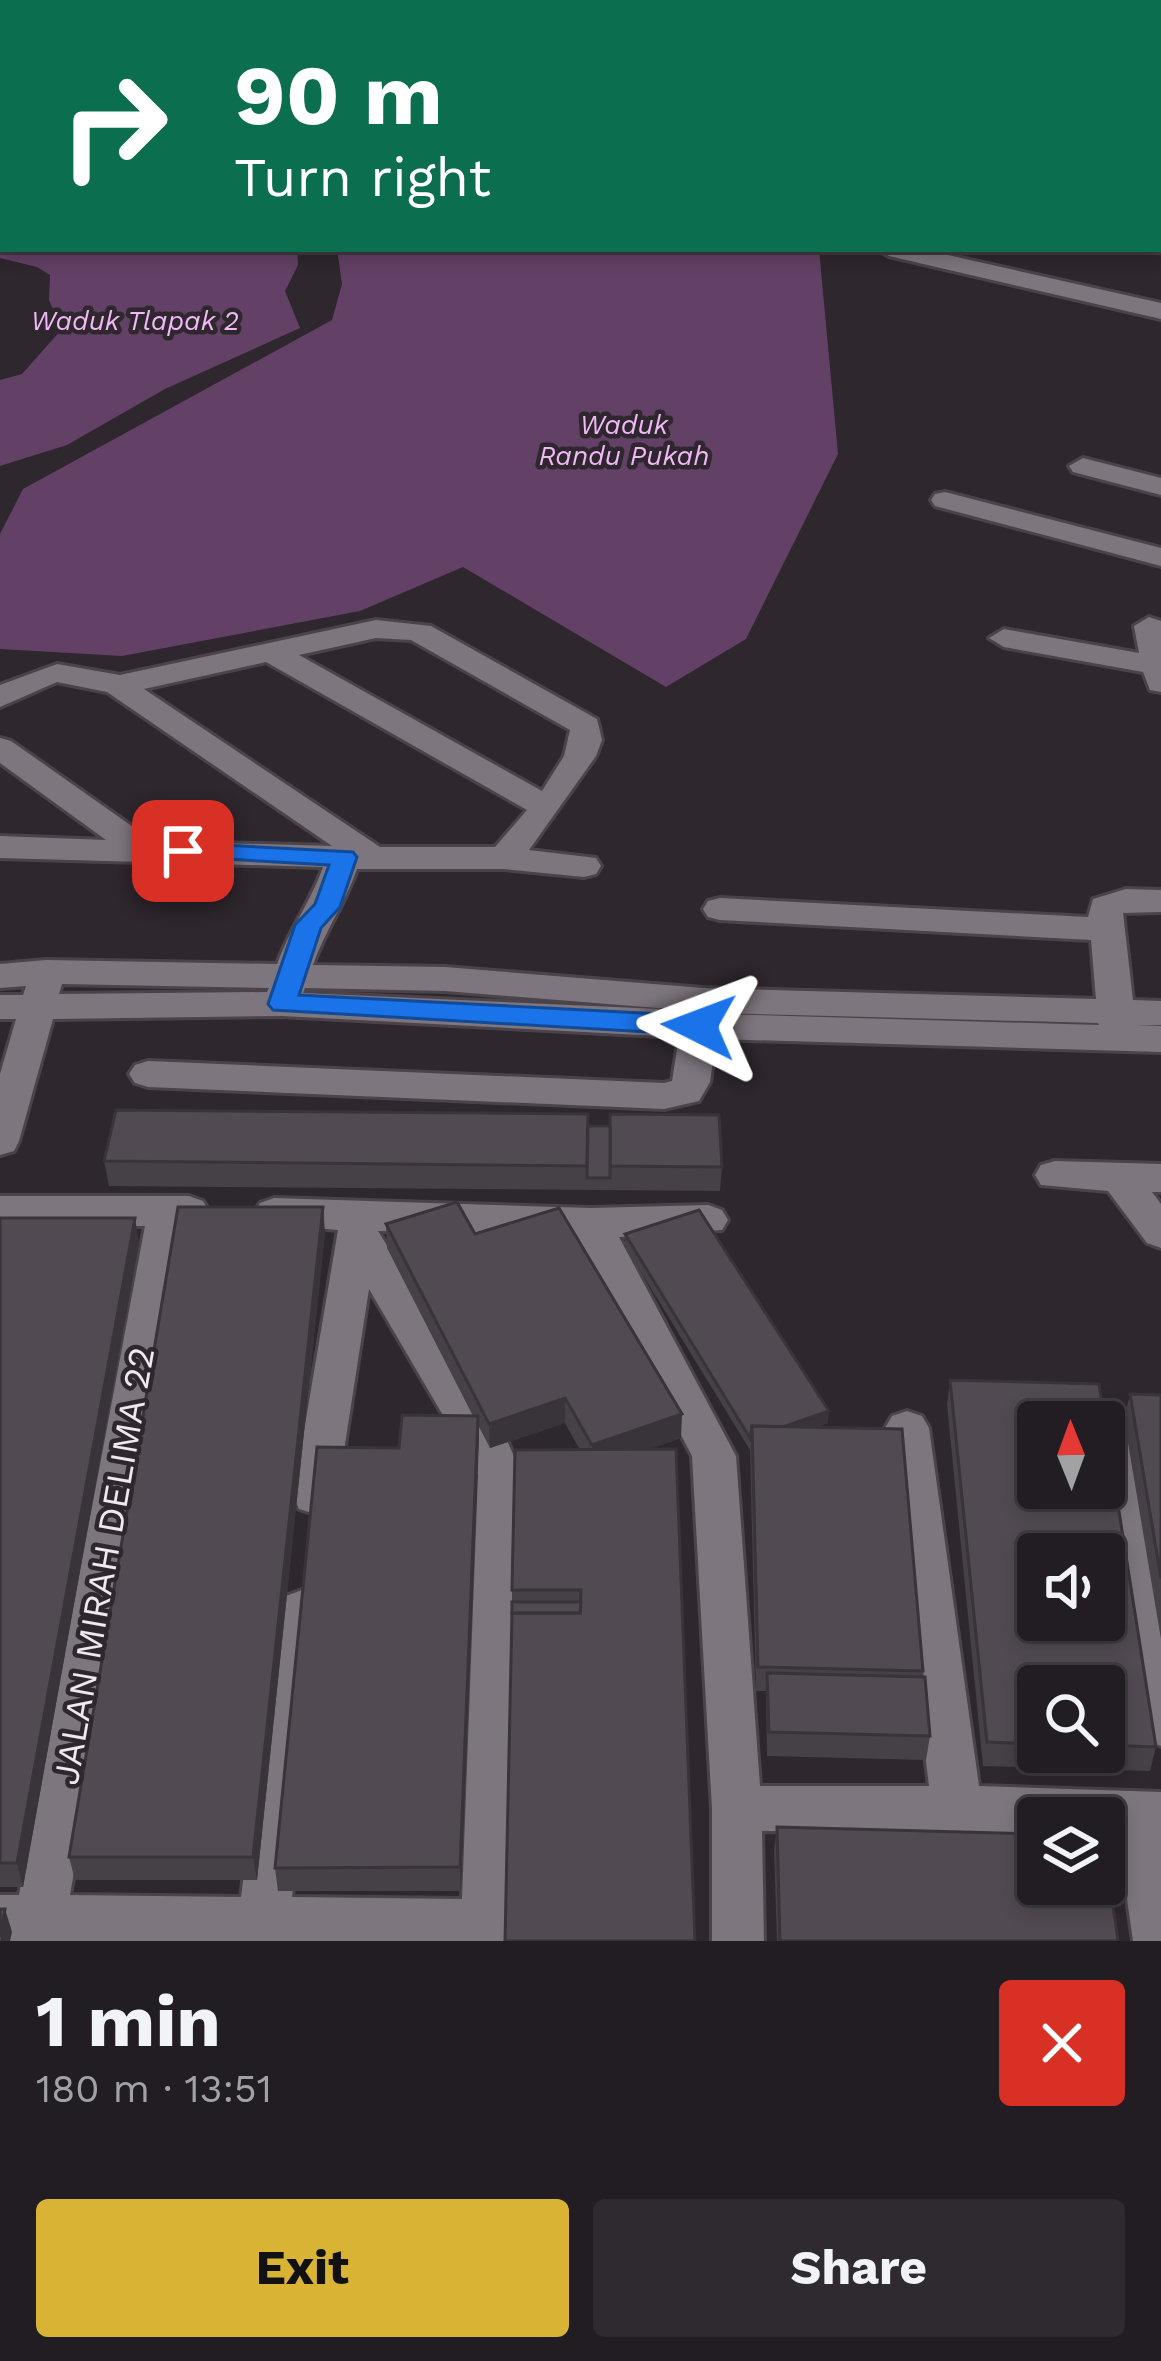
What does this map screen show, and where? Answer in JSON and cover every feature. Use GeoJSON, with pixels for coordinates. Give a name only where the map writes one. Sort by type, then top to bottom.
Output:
{"type":"FeatureCollection","features":[{"type":"Feature","properties":{"kind":"street"},"geometry":{"type":"LineString","coordinates":[[903,252],[1161,311]]}},
{"type":"Feature","properties":{"kind":"street"},"geometry":{"type":"LineString","coordinates":[[1083,466],[1161,487]]}},
{"type":"Feature","properties":{"kind":"street"},"geometry":{"type":"LineString","coordinates":[[945,500],[1161,557]]}},
{"type":"Feature","properties":{"kind":"street"},"geometry":{"type":"LineString","coordinates":[[1004,638],[1159,674],[1149,626]]}},
{"type":"Feature","properties":{"kind":"street"},"geometry":{"type":"LineString","coordinates":[[118,686],[376,628],[420,632],[586,726],[588,743],[546,807],[504,858]]}},
{"type":"Feature","properties":{"kind":"street"},"geometry":{"type":"LineString","coordinates":[[271,652],[546,807]]}},
{"type":"Feature","properties":{"kind":"street"},"geometry":{"type":"LineString","coordinates":[[0,698],[47,672],[61,670],[82,671],[118,686],[359,858]]}},
{"type":"Feature","properties":{"kind":"street"},"geometry":{"type":"LineString","coordinates":[[0,748],[142,849]]}},
{"type":"Feature","properties":{"kind":"street"},"geometry":{"type":"LineString","coordinates":[[0,847],[504,858],[584,866]]}},
{"type":"Feature","properties":{"kind":"street"},"geometry":{"type":"LineString","coordinates":[[286,989],[308,925],[327,907],[359,858]]}},
{"type":"Feature","properties":{"kind":"street"},"geometry":{"type":"LineString","coordinates":[[1117,1025],[1106,908],[1112,902],[1161,901]]}},
{"type":"Feature","properties":{"kind":"street"},"geometry":{"type":"LineString","coordinates":[[326,991],[335,927],[327,907]]}},
{"type":"Feature","properties":{"kind":"street"},"geometry":{"type":"LineString","coordinates":[[720,909],[1108,929]]}},
{"type":"Feature","properties":{"kind":"street"},"geometry":{"type":"LineString","coordinates":[[0,976],[43,988],[286,989],[701,1013],[1117,1025],[1161,1039]]}},
{"type":"Feature","properties":{"kind":"street"},"geometry":{"type":"LineString","coordinates":[[0,1006],[43,988]]}},
{"type":"Feature","properties":{"kind":"street"},"geometry":{"type":"LineString","coordinates":[[0,1141],[43,988]]}},
{"type":"Feature","properties":{"kind":"street"},"geometry":{"type":"LineString","coordinates":[[148,1074],[664,1096],[686,1092],[701,1013]]}},
{"type":"Feature","properties":{"kind":"street"},"geometry":{"type":"LineString","coordinates":[[1117,1025],[1161,1013]]}},
{"type":"Feature","properties":{"kind":"street"},"geometry":{"type":"LineString","coordinates":[[1055,1175],[1161,1178]]}},
{"type":"Feature","properties":{"kind":"street"},"geometry":{"type":"LineString","coordinates":[[1119,1177],[1161,1233]]}},
{"type":"Feature","properties":{"kind":"street"},"geometry":{"type":"LineString","coordinates":[[0,1211],[168,1210],[360,1228],[708,1220]]}},
{"type":"Feature","properties":{"kind":"street","name":"JALAN MIRAH DELIMA 22"},"geometry":{"type":"LineString","coordinates":[[25,1927],[168,1210]]}},
{"type":"Feature","properties":{"kind":"street"},"geometry":{"type":"LineString","coordinates":[[591,1222],[714,1456],[737,1809],[738,1941]]}},
{"type":"Feature","properties":{"kind":"street"},"geometry":{"type":"LineString","coordinates":[[263,1922],[318,1468],[360,1228]]}},
{"type":"Feature","properties":{"kind":"street"},"geometry":{"type":"LineString","coordinates":[[25,1927],[263,1922],[487,1932],[500,1475],[490,1450],[360,1228]]}},
{"type":"Feature","properties":{"kind":"street"},"geometry":{"type":"LineString","coordinates":[[907,1428],[957,1808]]}},
{"type":"Feature","properties":{"kind":"street"},"geometry":{"type":"LineString","coordinates":[[1125,1507],[1161,1725]]}},
{"type":"Feature","properties":{"kind":"street"},"geometry":{"type":"LineString","coordinates":[[737,1809],[957,1808],[1150,1814],[1160,1941]]}},
{"type":"Feature","properties":{"kind":"water","name":"Waduk Tlapak 2"},"geometry":{"type":"Polygon","coordinates":[[[0,252],[297,252],[298,265],[285,291],[300,328],[165,389],[67,445],[0,466],[0,380],[22,374],[62,329],[49,300],[50,275],[0,258],[0,252]]]}},
{"type":"Feature","properties":{"kind":"water","name":"Waduk Randu Pukah"},"geometry":{"type":"Polygon","coordinates":[[[337,252],[819,252],[838,454],[746,639],[666,687],[463,567],[360,611],[122,656],[0,649],[0,534],[23,489],[332,320],[342,284],[337,252]]]}},
{"type":"Feature","properties":{"kind":"building"},"geometry":{"type":"Polygon","coordinates":[[[116,1110],[588,1114],[587,1166],[104,1161],[116,1110]]]}},
{"type":"Feature","properties":{"kind":"building"},"geometry":{"type":"Polygon","coordinates":[[[610,1114],[719,1115],[722,1167],[610,1166],[610,1114]]]}},
{"type":"Feature","properties":{"kind":"building"},"geometry":{"type":"Polygon","coordinates":[[[588,1126],[610,1126],[610,1178],[587,1178],[588,1126]]]}},
{"type":"Feature","properties":{"kind":"building"},"geometry":{"type":"Polygon","coordinates":[[[457,1202],[475,1234],[559,1208],[682,1414],[592,1445],[565,1398],[489,1424],[386,1224],[457,1202]]]}},
{"type":"Feature","properties":{"kind":"building"},"geometry":{"type":"Polygon","coordinates":[[[178,1207],[323,1207],[253,1857],[69,1857],[178,1207]]]}},
{"type":"Feature","properties":{"kind":"building"},"geometry":{"type":"Polygon","coordinates":[[[699,1210],[829,1411],[783,1427],[752,1426],[750,1438],[625,1234],[699,1210]]]}},
{"type":"Feature","properties":{"kind":"building"},"geometry":{"type":"Polygon","coordinates":[[[0,1218],[135,1218],[17,1863],[0,1863],[0,1218]]]}},
{"type":"Feature","properties":{"kind":"building"},"geometry":{"type":"Polygon","coordinates":[[[950,1380],[1099,1384],[1102,1401],[1017,1401],[1017,1509],[1119,1509],[1122,1533],[1017,1533],[1017,1641],[1125,1641],[1125,1550],[1156,1747],[1125,1746],[1125,1665],[1017,1665],[1017,1743],[987,1742],[950,1380]]]}},
{"type":"Feature","properties":{"kind":"building"},"geometry":{"type":"Polygon","coordinates":[[[1130,1394],[1161,1395],[1161,1578],[1130,1394]]]}},
{"type":"Feature","properties":{"kind":"building"},"geometry":{"type":"Polygon","coordinates":[[[402,1415],[478,1416],[460,1867],[275,1868],[317,1447],[399,1448],[402,1415]]]}},
{"type":"Feature","properties":{"kind":"building"},"geometry":{"type":"Polygon","coordinates":[[[752,1426],[902,1429],[923,1671],[758,1667],[752,1426]]]}},
{"type":"Feature","properties":{"kind":"building"},"geometry":{"type":"Polygon","coordinates":[[[676,1449],[695,1941],[505,1941],[512,1613],[580,1613],[581,1590],[512,1590],[515,1450],[676,1449]]]}},
{"type":"Feature","properties":{"kind":"building"},"geometry":{"type":"Polygon","coordinates":[[[512,1602],[581,1602],[580,1613],[512,1613],[512,1602]]]}},
{"type":"Feature","properties":{"kind":"building"},"geometry":{"type":"Polygon","coordinates":[[[767,1673],[925,1677],[930,1736],[769,1732],[767,1673]]]}},
{"type":"Feature","properties":{"kind":"building"},"geometry":{"type":"Polygon","coordinates":[[[777,1827],[1017,1833],[1017,1905],[1113,1905],[1118,1941],[780,1941],[777,1827]]]}},
{"type":"Feature","properties":{"kind":"route"},"geometry":{"type":"LineString","coordinates":[[183,851],[344,857],[327,907],[308,925],[282,1004],[699,1026]]}}]}
